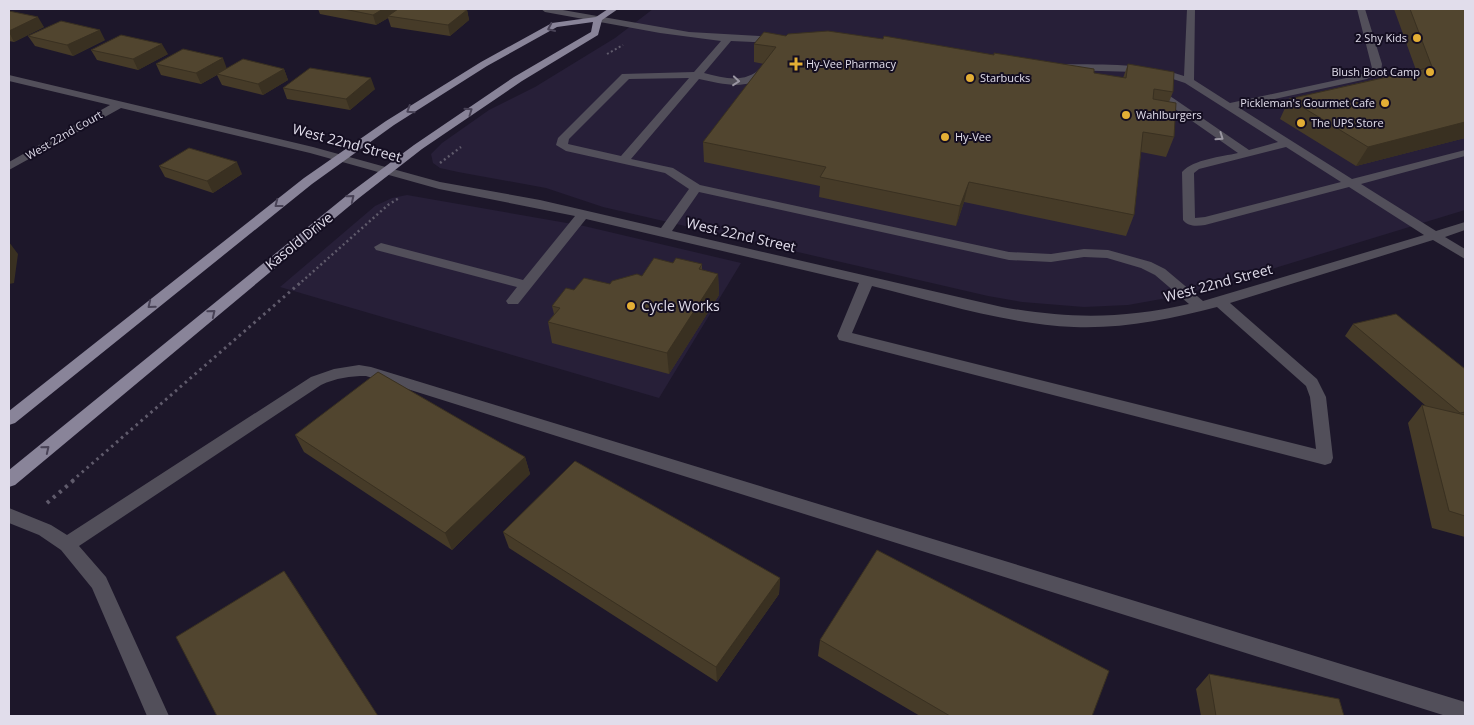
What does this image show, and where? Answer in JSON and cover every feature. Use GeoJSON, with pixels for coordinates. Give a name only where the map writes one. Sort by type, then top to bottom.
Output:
{"type":"FeatureCollection","features":[{"type":"Feature","properties":{"kind":"main road","name":"Kasold Drive"},"geometry":{"type":"LineString","coordinates":[[9,419],[222,248],[341,157],[435,94],[555,25],[598,19],[614,9]]}},
{"type":"Feature","properties":{"kind":"main road","name":"Kasold Drive"},"geometry":{"type":"LineString","coordinates":[[9,480],[387,171],[478,105],[595,33],[598,19]]}},
{"type":"Feature","properties":{"kind":"street"},"geometry":{"type":"LineString","coordinates":[[545,9],[689,35],[728,39],[787,40],[777,52]]}},
{"type":"Feature","properties":{"kind":"street"},"geometry":{"type":"LineString","coordinates":[[1189,81],[1191,9]]}},
{"type":"Feature","properties":{"kind":"street"},"geometry":{"type":"LineString","coordinates":[[1229,106],[1363,77],[1376,70],[1377,64],[1361,9]]}},
{"type":"Feature","properties":{"kind":"street"},"geometry":{"type":"LineString","coordinates":[[623,160],[728,39]]}},
{"type":"Feature","properties":{"kind":"street"},"geometry":{"type":"LineString","coordinates":[[769,64],[760,76],[754,80],[744,82],[697,75],[626,76],[564,138],[562,145],[570,149],[669,170],[696,188],[1009,256],[1051,258],[1084,253],[1108,254],[1146,265],[1160,272],[1201,307]]}},
{"type":"Feature","properties":{"kind":"street"},"geometry":{"type":"LineString","coordinates":[[1090,80],[1057,67],[1137,69],[1169,74],[1189,81],[1465,255]]}},
{"type":"Feature","properties":{"kind":"street","name":"West 22nd Street"},"geometry":{"type":"LineString","coordinates":[[9,78],[341,157],[421,180],[583,214],[1002,312],[1048,320],[1086,322],[1117,320],[1151,317],[1201,307],[1465,226]]}},
{"type":"Feature","properties":{"kind":"street"},"geometry":{"type":"LineString","coordinates":[[1166,98],[1247,154]]}},
{"type":"Feature","properties":{"kind":"street","name":"West 22nd Court"},"geometry":{"type":"LineString","coordinates":[[9,167],[120,104]]}},
{"type":"Feature","properties":{"kind":"street"},"geometry":{"type":"LineString","coordinates":[[1289,144],[1195,167],[1188,172],[1189,220],[1195,222],[1205,221],[1465,153]]}},
{"type":"Feature","properties":{"kind":"street"},"geometry":{"type":"LineString","coordinates":[[664,233],[696,188]]}},
{"type":"Feature","properties":{"kind":"street"},"geometry":{"type":"LineString","coordinates":[[514,300],[583,214]]}},
{"type":"Feature","properties":{"kind":"street"},"geometry":{"type":"LineString","coordinates":[[381,248],[526,285]]}},
{"type":"Feature","properties":{"kind":"street"},"geometry":{"type":"LineString","coordinates":[[867,281],[844,336],[1325,458],[1318,397],[1312,384],[1219,301]]}},
{"type":"Feature","properties":{"kind":"street"},"geometry":{"type":"LineString","coordinates":[[67,546],[316,381],[335,372],[350,370],[366,371],[1465,712]]}},
{"type":"Feature","properties":{"kind":"street"},"geometry":{"type":"LineString","coordinates":[[17,519],[45,530],[67,546],[99,583],[158,716]]}},
{"type":"Feature","properties":{"kind":"path"},"geometry":{"type":"LineString","coordinates":[[606,54],[624,45]]}},
{"type":"Feature","properties":{"kind":"path"},"geometry":{"type":"LineString","coordinates":[[17,519],[366,226],[388,205],[463,146]]}},
{"type":"Feature","properties":{"kind":"shaded area"},"geometry":{"type":"Polygon","coordinates":[[[653,9],[1465,9],[1465,210],[1252,275],[1167,298],[1128,305],[1084,307],[1022,302],[988,296],[603,207],[546,188],[440,168],[433,163],[431,154],[442,143],[489,110],[535,87],[615,38],[653,9]]]}},
{"type":"Feature","properties":{"kind":"shaded area"},"geometry":{"type":"Polygon","coordinates":[[[407,195],[584,226],[741,263],[659,398],[280,287],[375,206],[392,198],[407,195]]]}},
{"type":"Feature","properties":{"kind":"building"},"geometry":{"type":"Polygon","coordinates":[[[344,9],[383,9],[373,15],[344,9]]]}},
{"type":"Feature","properties":{"kind":"building"},"geometry":{"type":"Polygon","coordinates":[[[398,9],[467,10],[448,25],[388,16],[398,9]]]}},
{"type":"Feature","properties":{"kind":"building"},"geometry":{"type":"Polygon","coordinates":[[[1410,9],[1465,9],[1465,122],[1368,147],[1289,99],[1432,67],[1410,9]]]}},
{"type":"Feature","properties":{"kind":"building"},"geometry":{"type":"Polygon","coordinates":[[[9,11],[38,17],[9,31],[9,11]]]}},
{"type":"Feature","properties":{"kind":"building"},"geometry":{"type":"Polygon","coordinates":[[[61,21],[100,30],[67,45],[28,36],[61,21]]]}},
{"type":"Feature","properties":{"kind":"building","name":"Hy-Vee"},"geometry":{"type":"Polygon","coordinates":[[[828,31],[883,39],[884,36],[994,55],[994,53],[1094,69],[1094,73],[1126,78],[1128,64],[1174,72],[1173,92],[1154,89],[1153,99],[1176,103],[1174,137],[1143,132],[1134,215],[969,182],[960,206],[820,177],[826,167],[703,142],[776,47],[754,44],[764,32],[786,36],[788,34],[828,31]]]}},
{"type":"Feature","properties":{"kind":"building"},"geometry":{"type":"Polygon","coordinates":[[[121,35],[162,44],[133,59],[91,50],[121,35]]]}},
{"type":"Feature","properties":{"kind":"building"},"geometry":{"type":"Polygon","coordinates":[[[183,49],[223,58],[196,73],[156,64],[183,49]]]}},
{"type":"Feature","properties":{"kind":"building"},"geometry":{"type":"Polygon","coordinates":[[[243,59],[284,69],[258,84],[217,74],[243,59]]]}},
{"type":"Feature","properties":{"kind":"building"},"geometry":{"type":"Polygon","coordinates":[[[310,68],[371,78],[346,99],[283,88],[310,68]]]}},
{"type":"Feature","properties":{"kind":"building"},"geometry":{"type":"Polygon","coordinates":[[[189,148],[237,162],[207,181],[159,166],[189,148]]]}},
{"type":"Feature","properties":{"kind":"building"},"geometry":{"type":"Polygon","coordinates":[[[654,258],[673,263],[676,258],[702,264],[699,269],[718,274],[667,353],[548,322],[560,308],[552,306],[566,288],[574,290],[584,278],[610,284],[612,281],[637,274],[642,276],[654,258]]]}},
{"type":"Feature","properties":{"kind":"building"},"geometry":{"type":"Polygon","coordinates":[[[1396,314],[1465,369],[1465,412],[1460,413],[1353,324],[1396,314]]]}},
{"type":"Feature","properties":{"kind":"building"},"geometry":{"type":"Polygon","coordinates":[[[378,372],[525,457],[445,533],[295,435],[378,372]]]}},
{"type":"Feature","properties":{"kind":"building"},"geometry":{"type":"Polygon","coordinates":[[[1422,405],[1465,415],[1465,516],[1449,511],[1422,405]]]}},
{"type":"Feature","properties":{"kind":"building"},"geometry":{"type":"Polygon","coordinates":[[[575,461],[780,578],[716,667],[503,532],[575,461]]]}},
{"type":"Feature","properties":{"kind":"building"},"geometry":{"type":"Polygon","coordinates":[[[877,550],[1109,671],[1092,716],[950,716],[820,640],[877,550]]]}},
{"type":"Feature","properties":{"kind":"building"},"geometry":{"type":"Polygon","coordinates":[[[284,571],[378,716],[217,716],[176,637],[284,571]]]}},
{"type":"Feature","properties":{"kind":"building"},"geometry":{"type":"Polygon","coordinates":[[[1209,674],[1339,699],[1344,716],[1216,716],[1209,674]]]}},
{"type":"Feature","properties":{"kind":"place","name":"2 Shy Kids"},"geometry":{"type":"Point","coordinates":[1417,38]}},
{"type":"Feature","properties":{"kind":"place","name":"Hy-Vee Pharmacy"},"geometry":{"type":"Point","coordinates":[796,64]}},
{"type":"Feature","properties":{"kind":"place","name":"Blush Boot Camp"},"geometry":{"type":"Point","coordinates":[1430,72]}},
{"type":"Feature","properties":{"kind":"place","name":"Starbucks"},"geometry":{"type":"Point","coordinates":[970,78]}},
{"type":"Feature","properties":{"kind":"place","name":"Pickleman's Gourmet Cafe"},"geometry":{"type":"Point","coordinates":[1385,103]}},
{"type":"Feature","properties":{"kind":"place","name":"Wahlburgers"},"geometry":{"type":"Point","coordinates":[1126,115]}},
{"type":"Feature","properties":{"kind":"place","name":"The UPS Store"},"geometry":{"type":"Point","coordinates":[1301,123]}},
{"type":"Feature","properties":{"kind":"place","name":"Hy-Vee"},"geometry":{"type":"Point","coordinates":[945,137]}},
{"type":"Feature","properties":{"kind":"place","name":"Cycle Works"},"geometry":{"type":"Point","coordinates":[631,306]}}]}
